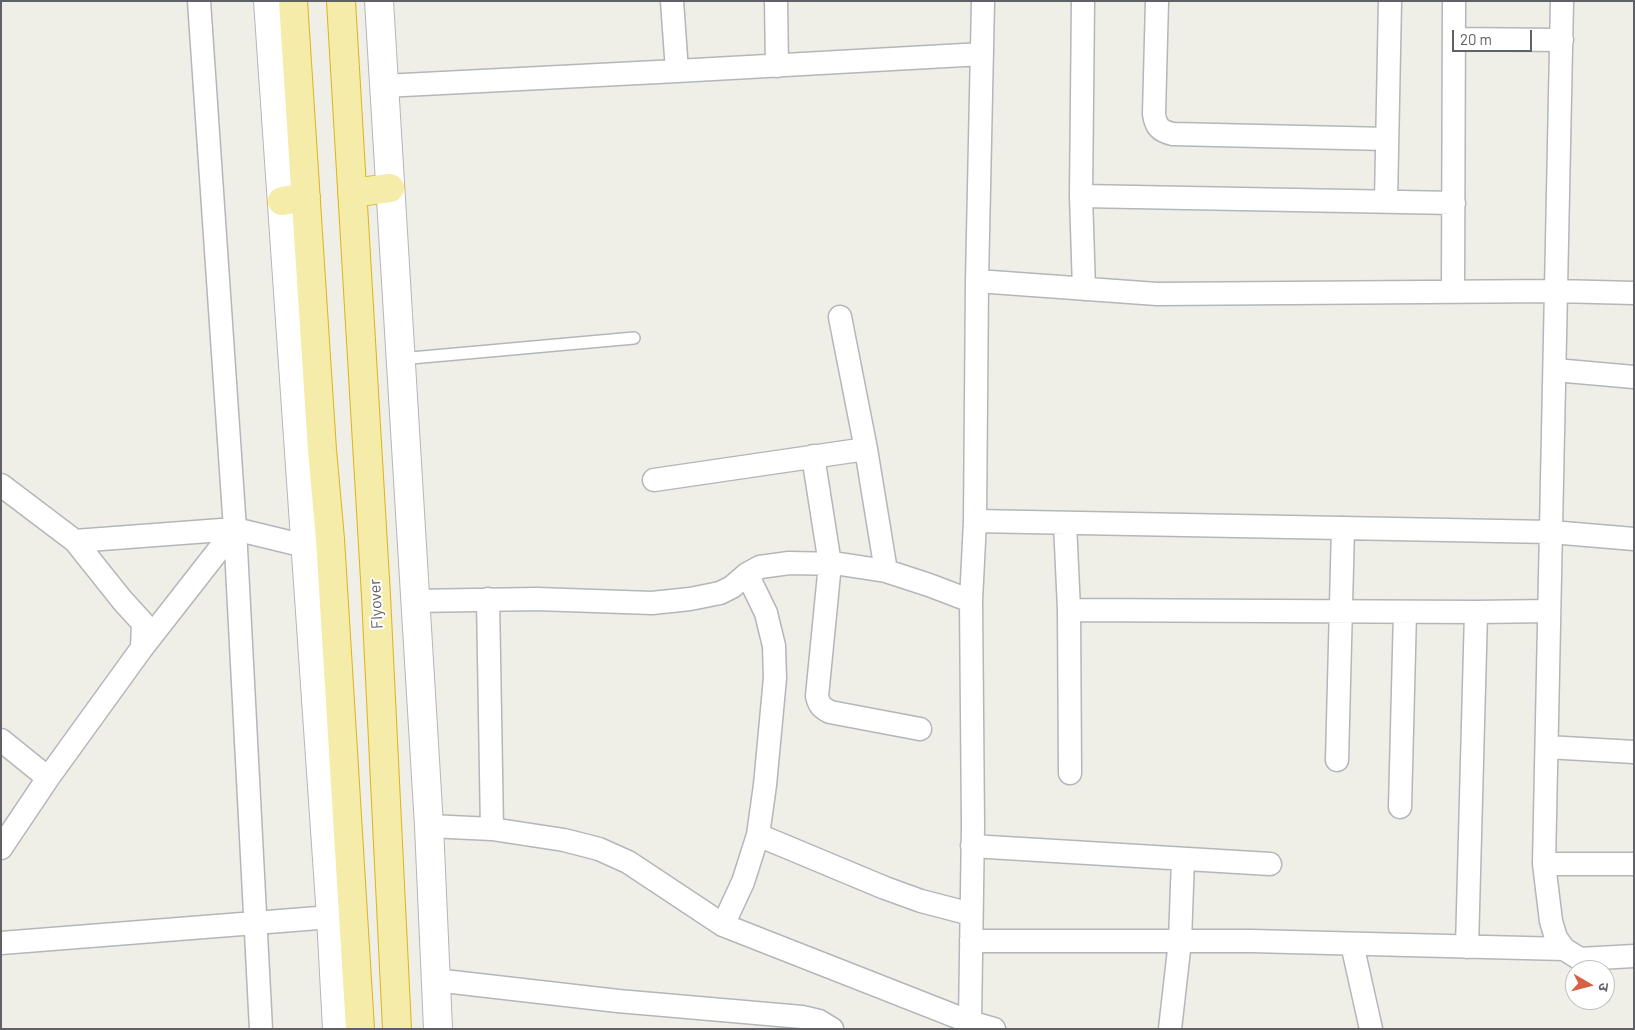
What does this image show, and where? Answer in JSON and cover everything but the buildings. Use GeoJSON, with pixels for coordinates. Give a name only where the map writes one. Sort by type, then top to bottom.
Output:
{"type":"FeatureCollection","features":[{"type":"Feature","properties":{"kind":"highway"},"geometry":{"type":"LineString","coordinates":[[293,1],[294,199],[358,980],[360,1029]]}},
{"type":"Feature","properties":{"kind":"highway","name":"Flyover"},"geometry":{"type":"LineString","coordinates":[[340,1],[376,596],[397,1029]]}},
{"type":"Feature","properties":{"kind":"highway"},"geometry":{"type":"LineString","coordinates":[[351,186],[390,188]]}},
{"type":"Feature","properties":{"kind":"street"},"geometry":{"type":"LineString","coordinates":[[199,1],[235,528],[261,1029]]}},
{"type":"Feature","properties":{"kind":"street"},"geometry":{"type":"LineString","coordinates":[[268,1],[294,199],[306,546],[337,1029]]}},
{"type":"Feature","properties":{"kind":"street"},"geometry":{"type":"LineString","coordinates":[[379,1],[429,826],[438,1029]]}},
{"type":"Feature","properties":{"kind":"street"},"geometry":{"type":"LineString","coordinates":[[672,1],[677,71]]}},
{"type":"Feature","properties":{"kind":"street"},"geometry":{"type":"LineString","coordinates":[[776,1],[777,66]]}},
{"type":"Feature","properties":{"kind":"street"},"geometry":{"type":"LineString","coordinates":[[971,1026],[972,794],[961,597],[975,521],[977,281],[983,1]]}},
{"type":"Feature","properties":{"kind":"street"},"geometry":{"type":"LineString","coordinates":[[1083,1],[1081,196],[1084,289]]}},
{"type":"Feature","properties":{"kind":"street"},"geometry":{"type":"LineString","coordinates":[[1157,1],[1154,114],[1159,128],[1165,132],[1173,134],[1387,139]]}},
{"type":"Feature","properties":{"kind":"street"},"geometry":{"type":"LineString","coordinates":[[1386,201],[1390,1]]}},
{"type":"Feature","properties":{"kind":"street"},"geometry":{"type":"LineString","coordinates":[[1453,291],[1454,1]]}},
{"type":"Feature","properties":{"kind":"street"},"geometry":{"type":"LineString","coordinates":[[1562,1],[1544,864],[1550,921],[1556,938],[1564,949],[1580,959],[1634,956]]}},
{"type":"Feature","properties":{"kind":"street"},"geometry":{"type":"LineString","coordinates":[[1454,39],[1562,40]]}},
{"type":"Feature","properties":{"kind":"street"},"geometry":{"type":"LineString","coordinates":[[384,86],[982,54]]}},
{"type":"Feature","properties":{"kind":"street"},"geometry":{"type":"LineString","coordinates":[[1081,196],[1454,203]]}},
{"type":"Feature","properties":{"kind":"street"},"geometry":{"type":"LineString","coordinates":[[977,281],[1157,294],[1453,291],[1634,292]]}},
{"type":"Feature","properties":{"kind":"street"},"geometry":{"type":"LineString","coordinates":[[840,317],[866,449],[886,571]]}},
{"type":"Feature","properties":{"kind":"street"},"geometry":{"type":"LineString","coordinates":[[1555,370],[1634,377]]}},
{"type":"Feature","properties":{"kind":"street"},"geometry":{"type":"LineString","coordinates":[[654,480],[866,449]]}},
{"type":"Feature","properties":{"kind":"street"},"geometry":{"type":"LineString","coordinates":[[814,456],[830,564],[817,696],[819,705],[830,712],[920,729]]}},
{"type":"Feature","properties":{"kind":"street"},"geometry":{"type":"LineString","coordinates":[[1,485],[75,541],[143,623],[142,648]]}},
{"type":"Feature","properties":{"kind":"street"},"geometry":{"type":"LineString","coordinates":[[975,521],[1551,532],[1634,539]]}},
{"type":"Feature","properties":{"kind":"street"},"geometry":{"type":"LineString","coordinates":[[1065,522],[1069,610],[1070,773]]}},
{"type":"Feature","properties":{"kind":"street"},"geometry":{"type":"LineString","coordinates":[[1,848],[48,778],[142,648],[235,528]]}},
{"type":"Feature","properties":{"kind":"street"},"geometry":{"type":"LineString","coordinates":[[75,541],[235,528],[306,546]]}},
{"type":"Feature","properties":{"kind":"street"},"geometry":{"type":"LineString","coordinates":[[1337,760],[1343,528]]}},
{"type":"Feature","properties":{"kind":"street"},"geometry":{"type":"LineString","coordinates":[[414,601],[537,599],[652,603],[690,599],[720,593],[732,587],[747,574],[760,567],[789,563],[830,564],[886,571],[961,597]]}},
{"type":"Feature","properties":{"kind":"street"},"geometry":{"type":"LineString","coordinates":[[723,925],[743,882],[758,835],[776,678],[774,646],[766,613],[747,574]]}},
{"type":"Feature","properties":{"kind":"street"},"geometry":{"type":"LineString","coordinates":[[488,600],[492,829]]}},
{"type":"Feature","properties":{"kind":"street"},"geometry":{"type":"LineString","coordinates":[[1069,610],[1549,611]]}},
{"type":"Feature","properties":{"kind":"street"},"geometry":{"type":"LineString","coordinates":[[1400,807],[1405,612]]}},
{"type":"Feature","properties":{"kind":"street"},"geometry":{"type":"LineString","coordinates":[[1467,947],[1476,612]]}},
{"type":"Feature","properties":{"kind":"street"},"geometry":{"type":"LineString","coordinates":[[1,740],[48,778]]}},
{"type":"Feature","properties":{"kind":"street"},"geometry":{"type":"LineString","coordinates":[[1547,748],[1634,752]]}},
{"type":"Feature","properties":{"kind":"street"},"geometry":{"type":"LineString","coordinates":[[429,826],[492,829],[564,840],[599,850],[628,862],[723,925],[971,1026],[994,1029]]}},
{"type":"Feature","properties":{"kind":"street"},"geometry":{"type":"LineString","coordinates":[[758,835],[885,888],[921,901],[971,914]]}},
{"type":"Feature","properties":{"kind":"street"},"geometry":{"type":"LineString","coordinates":[[972,836],[1183,859],[1270,864]]}},
{"type":"Feature","properties":{"kind":"street"},"geometry":{"type":"LineString","coordinates":[[1170,1029],[1180,941],[1183,859]]}},
{"type":"Feature","properties":{"kind":"street"},"geometry":{"type":"LineString","coordinates":[[1544,864],[1634,864]]}},
{"type":"Feature","properties":{"kind":"street"},"geometry":{"type":"LineString","coordinates":[[1,943],[331,917]]}},
{"type":"Feature","properties":{"kind":"street"},"geometry":{"type":"LineString","coordinates":[[971,941],[1180,941],[1564,949]]}},
{"type":"Feature","properties":{"kind":"street"},"geometry":{"type":"LineString","coordinates":[[1352,944],[1371,1029]]}},
{"type":"Feature","properties":{"kind":"street"},"geometry":{"type":"LineString","coordinates":[[435,980],[618,1001],[802,1017],[819,1021],[832,1029]]}},
{"type":"Feature","properties":{"kind":"lane"},"geometry":{"type":"LineString","coordinates":[[400,359],[634,338]]}}]}
